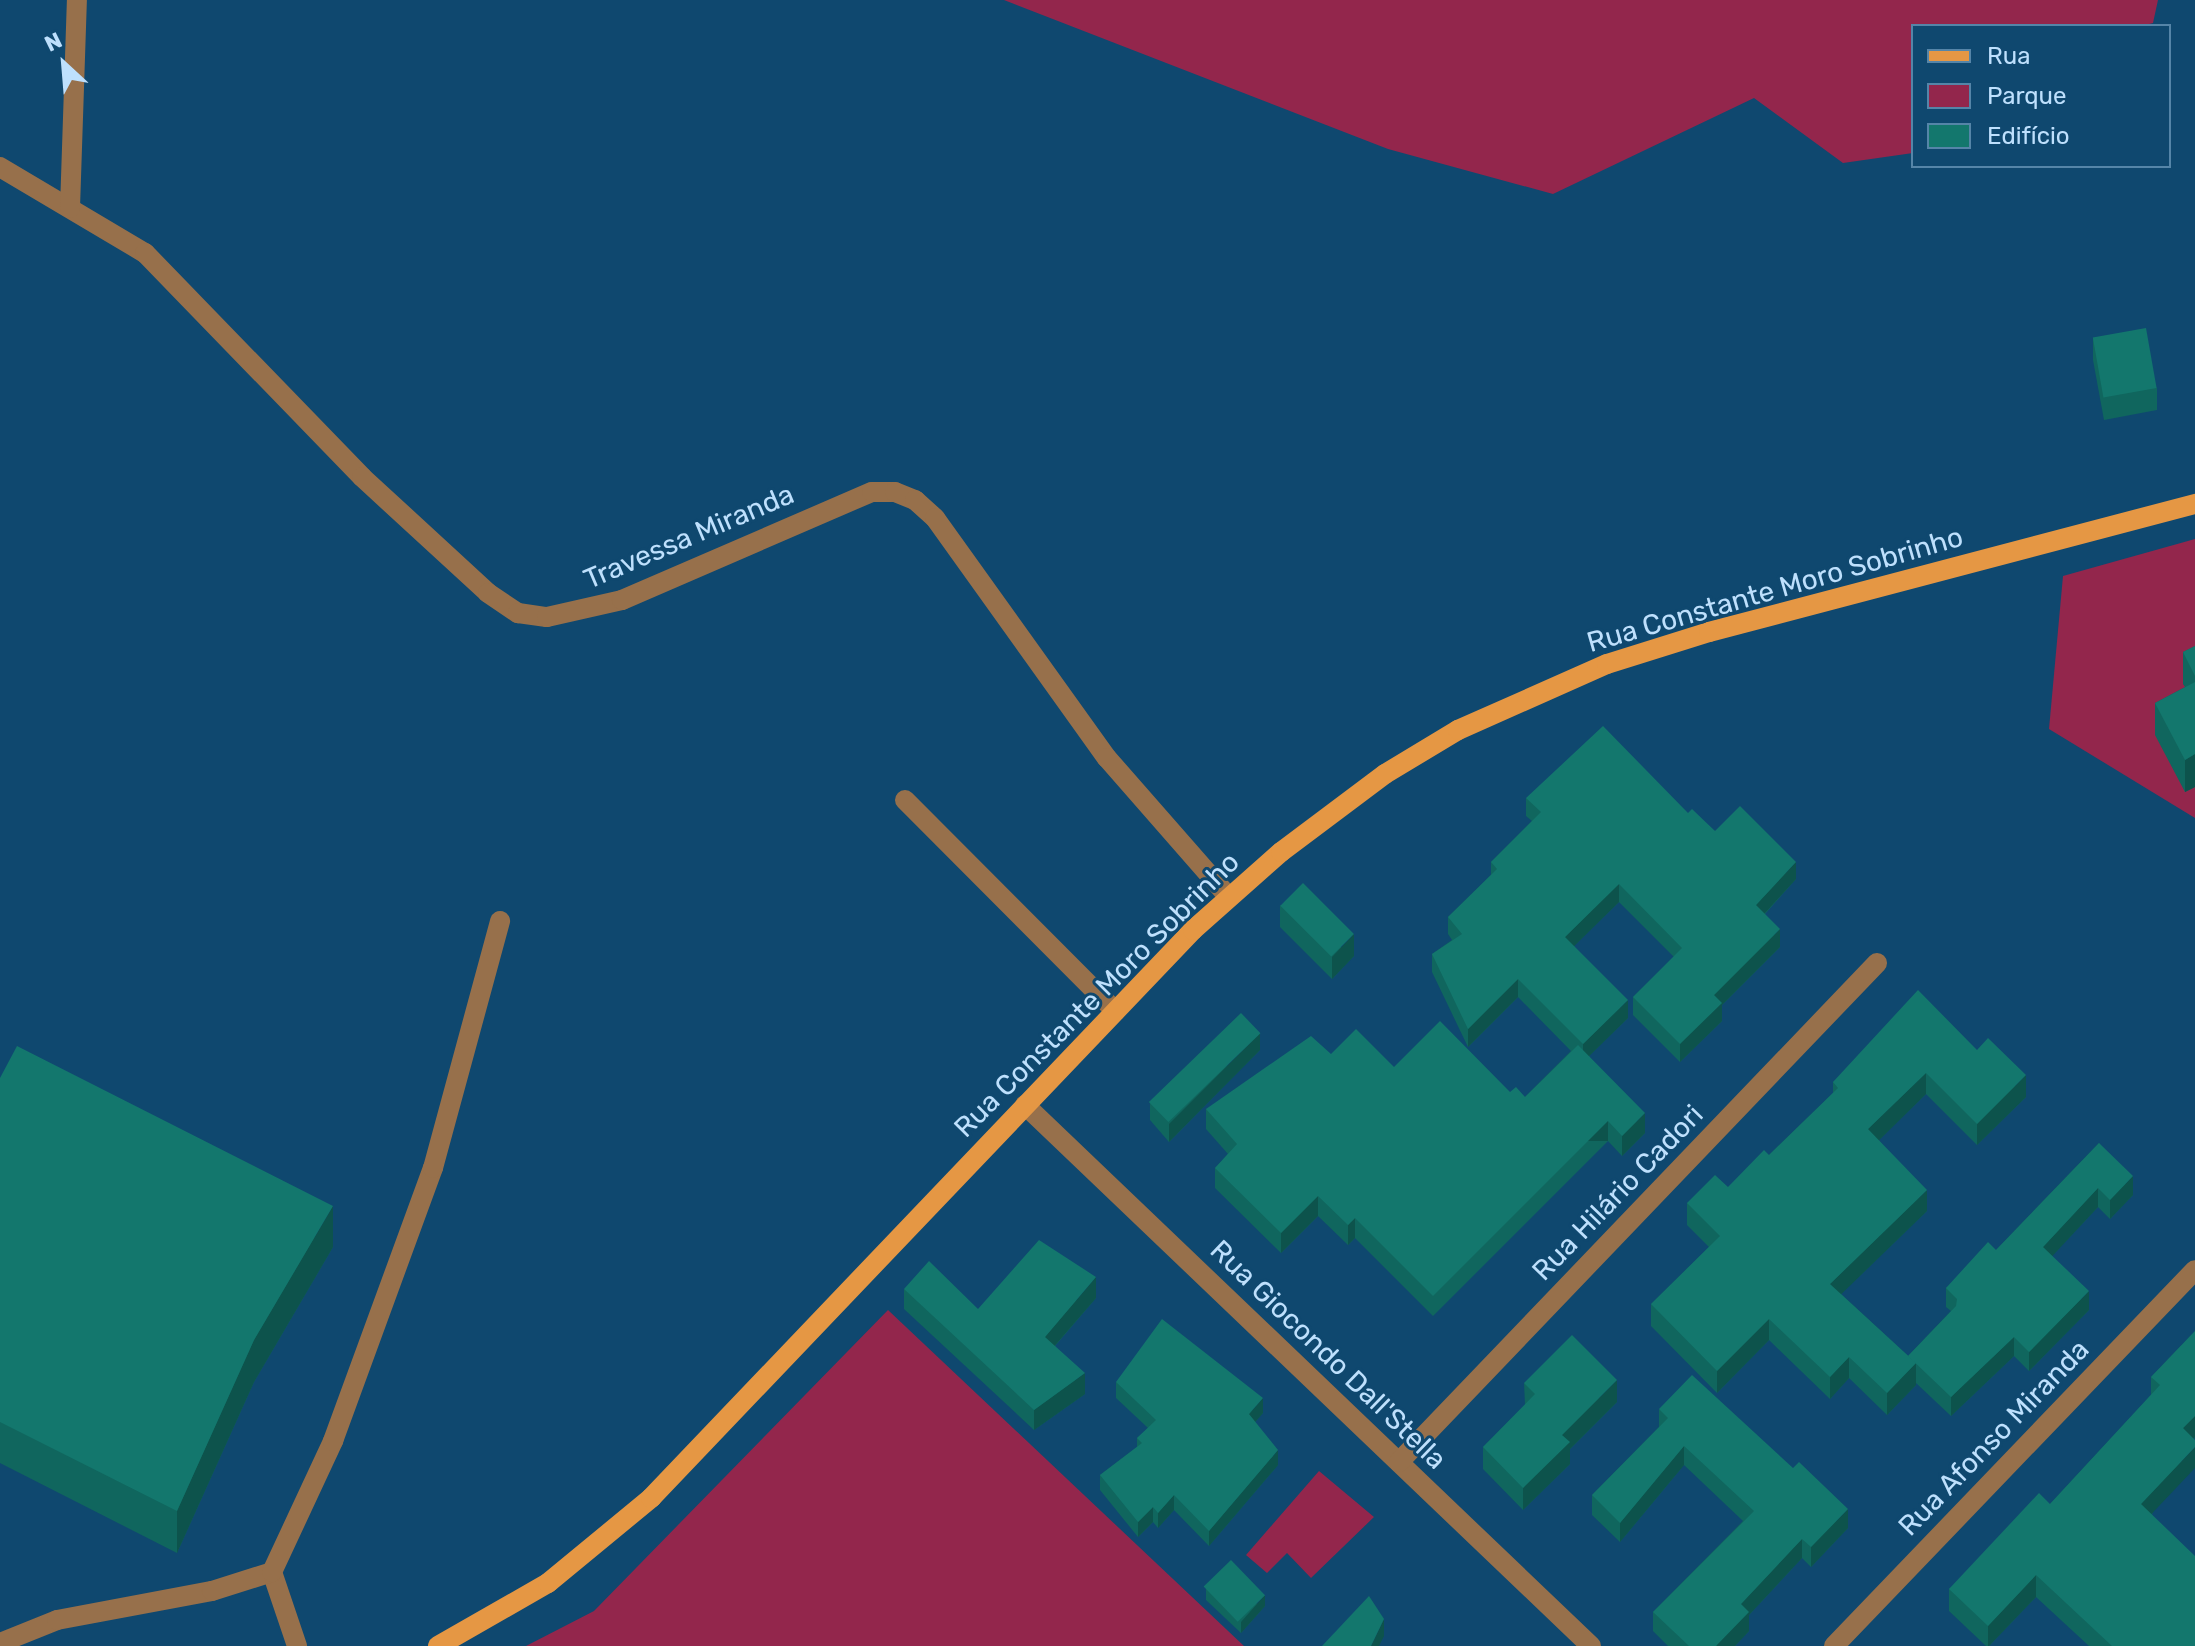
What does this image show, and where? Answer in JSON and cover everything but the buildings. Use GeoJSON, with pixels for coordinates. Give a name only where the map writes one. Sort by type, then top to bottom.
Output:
{"type":"FeatureCollection","features":[{"type":"Feature","properties":{"kind":"main road","name":"Rua Constante Moro Sobrinho"},"geometry":{"type":"LineString","coordinates":[[438,1646],[548,1583],[651,1498],[1228,896],[1385,774],[1526,696],[1709,632],[2195,504]]}},
{"type":"Feature","properties":{"kind":"street"},"geometry":{"type":"LineString","coordinates":[[70,208],[77,0]]}},
{"type":"Feature","properties":{"kind":"street","name":"Travessa Miranda"},"geometry":{"type":"LineString","coordinates":[[0,167],[145,253],[362,477],[488,593],[518,613],[547,617],[622,600],[872,492],[895,492],[915,500],[935,518],[1107,758],[1228,896]]}},
{"type":"Feature","properties":{"kind":"street"},"geometry":{"type":"LineString","coordinates":[[905,800],[1115,1011]]}},
{"type":"Feature","properties":{"kind":"street"},"geometry":{"type":"LineString","coordinates":[[297,1646],[272,1572],[333,1441],[433,1168],[500,921]]}},
{"type":"Feature","properties":{"kind":"street","name":"Rua Hilário Cadori"},"geometry":{"type":"LineString","coordinates":[[1399,1462],[1877,963]]}},
{"type":"Feature","properties":{"kind":"street","name":"Rua Giocondo Dall'Stella"},"geometry":{"type":"LineString","coordinates":[[1025,1105],[1591,1646]]}},
{"type":"Feature","properties":{"kind":"street","name":"Rua Afonso Miranda"},"geometry":{"type":"LineString","coordinates":[[1834,1646],[2195,1270]]}},
{"type":"Feature","properties":{"kind":"street"},"geometry":{"type":"LineString","coordinates":[[0,1643],[57,1620],[212,1591],[272,1572]]}},
{"type":"Feature","properties":{"kind":"green space"},"geometry":{"type":"Polygon","coordinates":[[[1004,0],[2158,0],[2153,23],[2149,24],[1911,24],[1911,153],[1843,163],[1754,98],[1553,194],[1388,149],[1004,0]]]}},
{"type":"Feature","properties":{"kind":"green space"},"geometry":{"type":"Polygon","coordinates":[[[2195,539],[2195,818],[2049,729],[2063,576],[2195,539]]]}},
{"type":"Feature","properties":{"kind":"green space"},"geometry":{"type":"Polygon","coordinates":[[[888,1310],[1244,1646],[526,1646],[594,1611],[888,1310]]]}},
{"type":"Feature","properties":{"kind":"green space"},"geometry":{"type":"Polygon","coordinates":[[[1319,1471],[1374,1517],[1311,1578],[1287,1553],[1267,1573],[1246,1555],[1319,1471]]]}}]}
